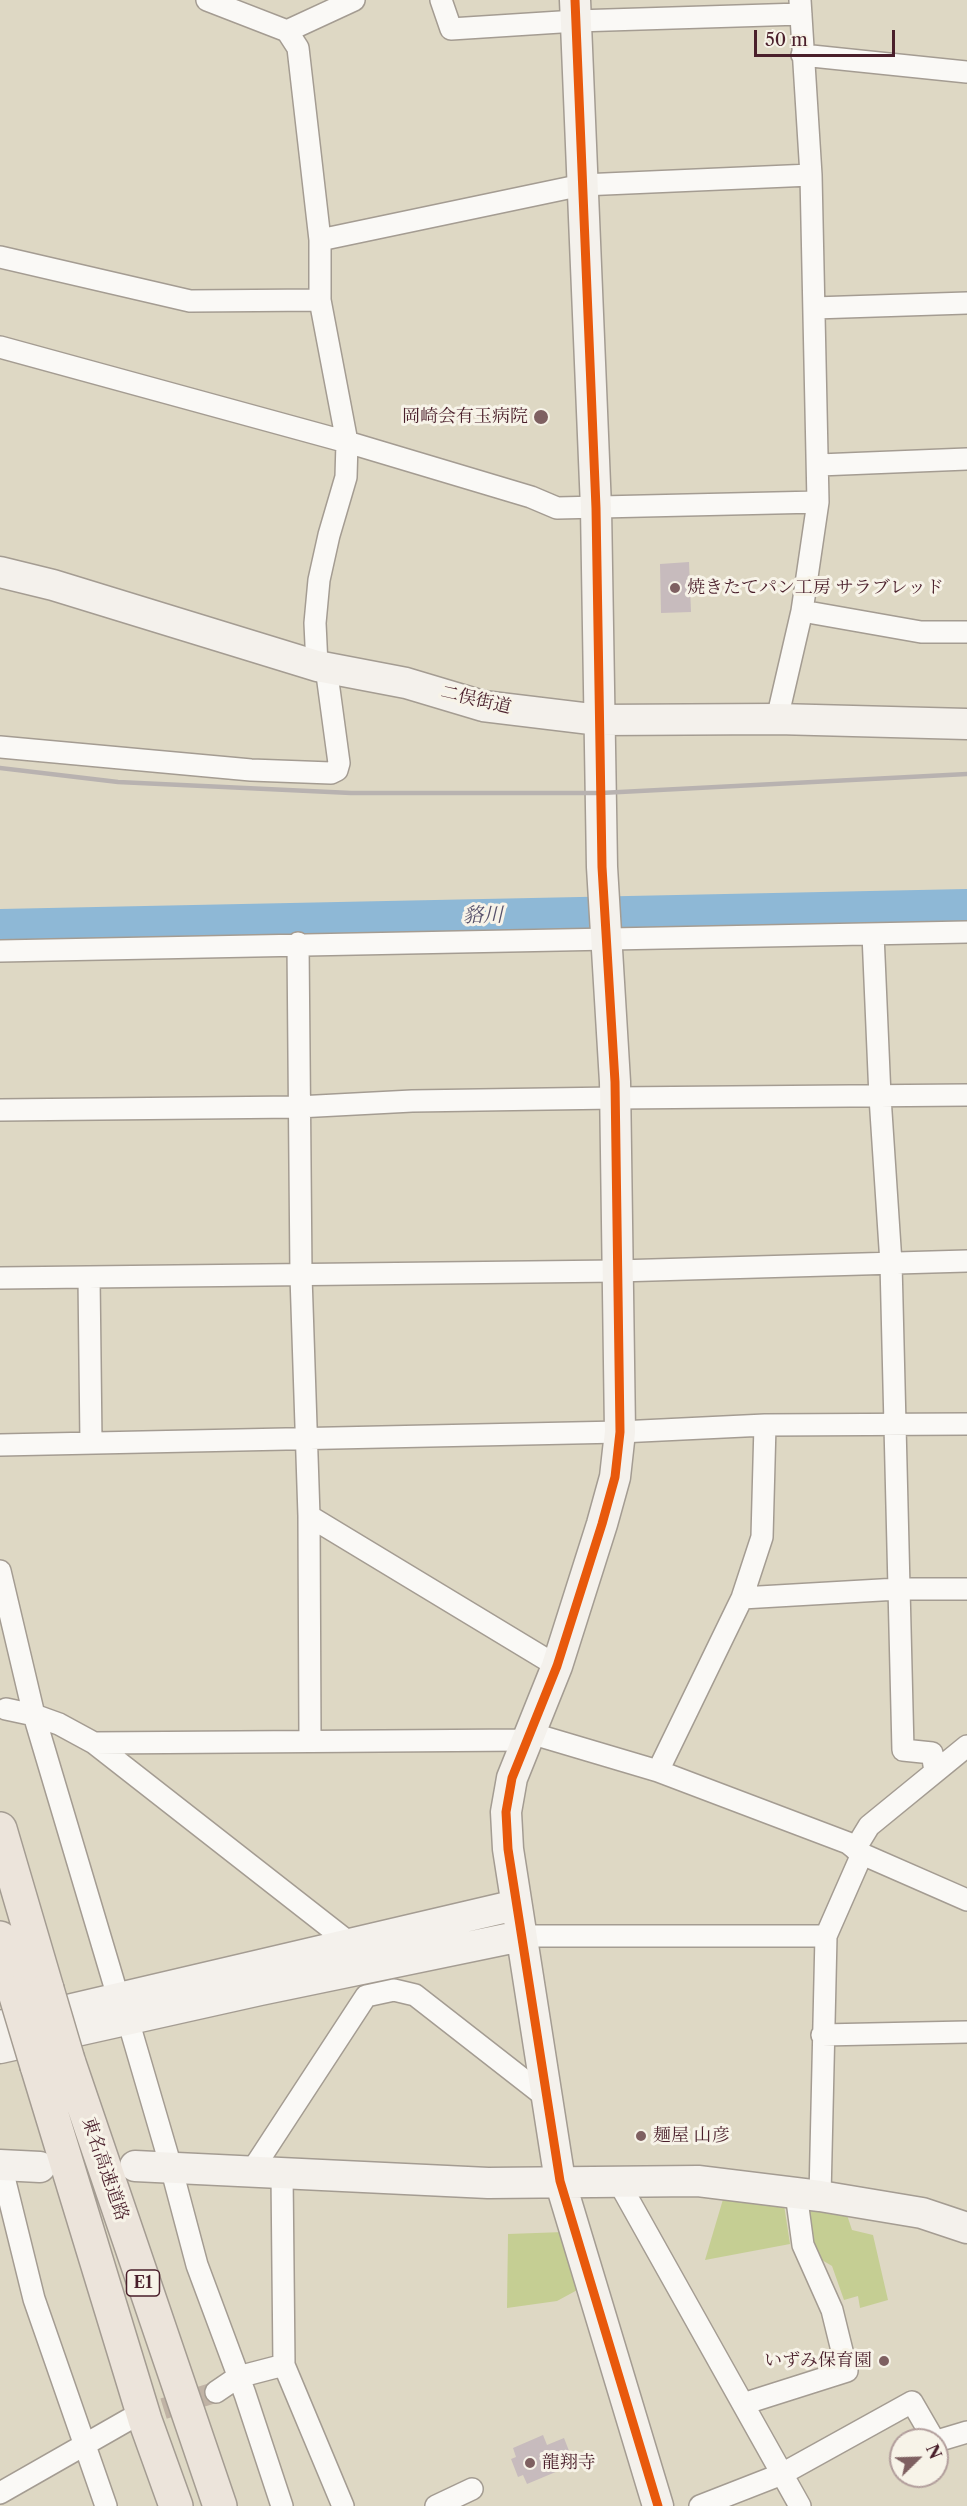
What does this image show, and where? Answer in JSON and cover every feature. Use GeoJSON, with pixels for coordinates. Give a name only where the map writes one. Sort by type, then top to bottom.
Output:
{"type":"FeatureCollection","features":[{"type":"Feature","properties":{"kind":"highway","name":"東名高速道路"},"geometry":{"type":"LineString","coordinates":[[0,1829],[47,1989],[52,2063],[145,2420],[176,2506]]}},
{"type":"Feature","properties":{"kind":"highway","name":"東名高速道路"},"geometry":{"type":"LineString","coordinates":[[0,1938],[15,1993],[52,2063],[220,2506]]}},
{"type":"Feature","properties":{"kind":"street"},"geometry":{"type":"LineString","coordinates":[[0,747],[251,770],[331,773],[337,770],[339,763],[315,623],[319,580],[346,477],[346,442],[320,300],[320,240],[298,48],[287,31],[207,0]]}},
{"type":"Feature","properties":{"kind":"street"},"geometry":{"type":"LineString","coordinates":[[441,0],[451,29],[575,11],[800,7],[811,175],[819,502],[802,611],[777,719]]}},
{"type":"Feature","properties":{"kind":"street"},"geometry":{"type":"LineString","coordinates":[[287,31],[350,1]]}},
{"type":"Feature","properties":{"kind":"street"},"geometry":{"type":"LineString","coordinates":[[575,11],[596,508],[603,892],[615,1098],[620,1432],[615,1477],[605,1515],[557,1666],[512,1778],[506,1812],[508,1849],[516,1905],[560,2181],[658,2506]]}},
{"type":"Feature","properties":{"kind":"street"},"geometry":{"type":"LineString","coordinates":[[802,55],[967,72]]}},
{"type":"Feature","properties":{"kind":"street"},"geometry":{"type":"LineString","coordinates":[[320,240],[582,186],[811,175]]}},
{"type":"Feature","properties":{"kind":"street"},"geometry":{"type":"LineString","coordinates":[[0,257],[190,301],[320,300]]}},
{"type":"Feature","properties":{"kind":"street"},"geometry":{"type":"LineString","coordinates":[[814,308],[967,303]]}},
{"type":"Feature","properties":{"kind":"street"},"geometry":{"type":"LineString","coordinates":[[0,347],[346,442],[531,497],[558,508],[819,502]]}},
{"type":"Feature","properties":{"kind":"street"},"geometry":{"type":"LineString","coordinates":[[819,465],[967,459]]}},
{"type":"Feature","properties":{"kind":"street","name":"二俣街道"},"geometry":{"type":"LineString","coordinates":[[0,572],[53,585],[322,667],[406,682],[483,706],[599,720],[777,719],[967,724]]}},
{"type":"Feature","properties":{"kind":"street"},"geometry":{"type":"LineString","coordinates":[[802,611],[921,632],[967,632]]}},
{"type":"Feature","properties":{"kind":"street"},"geometry":{"type":"LineString","coordinates":[[0,951],[607,937],[967,932]]}},
{"type":"Feature","properties":{"kind":"street"},"geometry":{"type":"LineString","coordinates":[[873,934],[880,1097],[891,1263],[903,1750],[932,1753],[935,1771]]}},
{"type":"Feature","properties":{"kind":"street"},"geometry":{"type":"LineString","coordinates":[[298,944],[301,1276],[308,1438],[310,1740]]}},
{"type":"Feature","properties":{"kind":"street"},"geometry":{"type":"LineString","coordinates":[[0,1110],[298,1107],[412,1101],[967,1095]]}},
{"type":"Feature","properties":{"kind":"street"},"geometry":{"type":"LineString","coordinates":[[0,1278],[617,1272],[967,1261]]}},
{"type":"Feature","properties":{"kind":"street"},"geometry":{"type":"LineString","coordinates":[[89,1278],[91,1443]]}},
{"type":"Feature","properties":{"kind":"street"},"geometry":{"type":"LineString","coordinates":[[0,1445],[620,1432],[765,1425],[967,1424]]}},
{"type":"Feature","properties":{"kind":"street"},"geometry":{"type":"LineString","coordinates":[[658,1771],[742,1598],[762,1537],[765,1425]]}},
{"type":"Feature","properties":{"kind":"street"},"geometry":{"type":"LineString","coordinates":[[309,1516],[557,1666]]}},
{"type":"Feature","properties":{"kind":"street"},"geometry":{"type":"LineString","coordinates":[[0,1571],[34,1715],[171,2167],[197,2265],[282,2506]]}},
{"type":"Feature","properties":{"kind":"street"},"geometry":{"type":"LineString","coordinates":[[742,1598],[898,1589],[967,1588]]}},
{"type":"Feature","properties":{"kind":"street"},"geometry":{"type":"LineString","coordinates":[[6,1710],[34,1715],[59,1724],[94,1743],[351,1944]]}},
{"type":"Feature","properties":{"kind":"street"},"geometry":{"type":"LineString","coordinates":[[94,1743],[528,1736],[658,1771],[848,1843],[859,1851],[967,1900]]}},
{"type":"Feature","properties":{"kind":"street"},"geometry":{"type":"LineString","coordinates":[[743,2404],[847,2371],[832,2310],[803,2245],[822,2035],[826,1936],[869,1826],[967,1746]]}},
{"type":"Feature","properties":{"kind":"street"},"geometry":{"type":"LineString","coordinates":[[0,2048],[123,2008],[351,1944],[516,1905]]}},
{"type":"Feature","properties":{"kind":"street"},"geometry":{"type":"LineString","coordinates":[[0,2026],[123,2008],[521,1936],[826,1936]]}},
{"type":"Feature","properties":{"kind":"street"},"geometry":{"type":"LineString","coordinates":[[251,2172],[366,1996],[394,1990],[415,1995],[547,2097]]}},
{"type":"Feature","properties":{"kind":"street"},"geometry":{"type":"LineString","coordinates":[[822,2035],[967,2032]]}},
{"type":"Feature","properties":{"kind":"street"},"geometry":{"type":"LineString","coordinates":[[40,2167],[0,2164],[34,2300],[106,2506]]}},
{"type":"Feature","properties":{"kind":"street"},"geometry":{"type":"LineString","coordinates":[[135,2166],[488,2182],[698,2181],[808,2194],[922,2213],[967,2228]]}},
{"type":"Feature","properties":{"kind":"street"},"geometry":{"type":"LineString","coordinates":[[282,2174],[284,2365],[343,2506]]}},
{"type":"Feature","properties":{"kind":"street"},"geometry":{"type":"LineString","coordinates":[[618,2181],[800,2506]]}},
{"type":"Feature","properties":{"kind":"street"},"geometry":{"type":"LineString","coordinates":[[216,2392],[238,2377],[284,2365]]}},
{"type":"Feature","properties":{"kind":"street"},"geometry":{"type":"LineString","coordinates":[[700,2506],[782,2475],[912,2402],[928,2428]]}},
{"type":"Feature","properties":{"kind":"street"},"geometry":{"type":"LineString","coordinates":[[0,2493],[128,2420]]}},
{"type":"Feature","properties":{"kind":"street"},"geometry":{"type":"LineString","coordinates":[[949,2437],[967,2432]]}},
{"type":"Feature","properties":{"kind":"street"},"geometry":{"type":"LineString","coordinates":[[436,2506],[472,2489]]}},
{"type":"Feature","properties":{"kind":"green space"},"geometry":{"type":"Polygon","coordinates":[[[724,2196],[784,2205],[790,2244],[705,2260],[724,2196]]]}},
{"type":"Feature","properties":{"kind":"green space"},"geometry":{"type":"Polygon","coordinates":[[[809,2205],[846,2212],[852,2230],[873,2235],[888,2300],[860,2308],[858,2296],[844,2300],[832,2266],[812,2254],[807,2215],[809,2205]]]}},
{"type":"Feature","properties":{"kind":"green space"},"geometry":{"type":"Polygon","coordinates":[[[564,2232],[581,2288],[557,2301],[507,2308],[508,2234],[564,2232]]]}},
{"type":"Feature","properties":{"kind":"building","name":"焼きたてパン工房 サラブレッド"},"geometry":{"type":"Polygon","coordinates":[[[689,562],[691,612],[661,613],[660,564],[689,562]]]}},
{"type":"Feature","properties":{"kind":"building"},"geometry":{"type":"Polygon","coordinates":[[[543,2435],[547,2445],[564,2438],[571,2456],[554,2463],[558,2471],[527,2484],[523,2475],[518,2477],[511,2459],[516,2457],[513,2448],[543,2435]]]}},
{"type":"Feature","properties":{"kind":"waterway","name":"貉川"},"geometry":{"type":"LineString","coordinates":[[0,926],[967,906]]}},
{"type":"Feature","properties":{"kind":"tunnel"},"geometry":{"type":"LineString","coordinates":[[134,2418],[216,2392]]}},
{"type":"Feature","properties":{"kind":"railway"},"geometry":{"type":"LineString","coordinates":[[0,768],[118,782],[351,793],[601,793],[967,774]]}},
{"type":"Feature","properties":{"kind":"cycle path"},"geometry":{"type":"LineString","coordinates":[[575,0],[596,508],[602,867],[615,1082],[620,1432],[615,1477],[602,1524],[557,1666],[512,1778],[506,1812],[508,1849],[560,2181],[658,2506]]}},
{"type":"Feature","properties":{"kind":"place","name":"岡崎会有玉病院"},"geometry":{"type":"Point","coordinates":[541,417]}},
{"type":"Feature","properties":{"kind":"place","name":"焼きたてパン工房 サラブレッド"},"geometry":{"type":"Point","coordinates":[675,588]}},
{"type":"Feature","properties":{"kind":"place","name":"麺屋 山彦"},"geometry":{"type":"Point","coordinates":[641,2136]}},
{"type":"Feature","properties":{"kind":"place","name":"いずみ保育園"},"geometry":{"type":"Point","coordinates":[884,2361]}},
{"type":"Feature","properties":{"kind":"place","name":"龍翔寺"},"geometry":{"type":"Point","coordinates":[530,2463]}}]}
